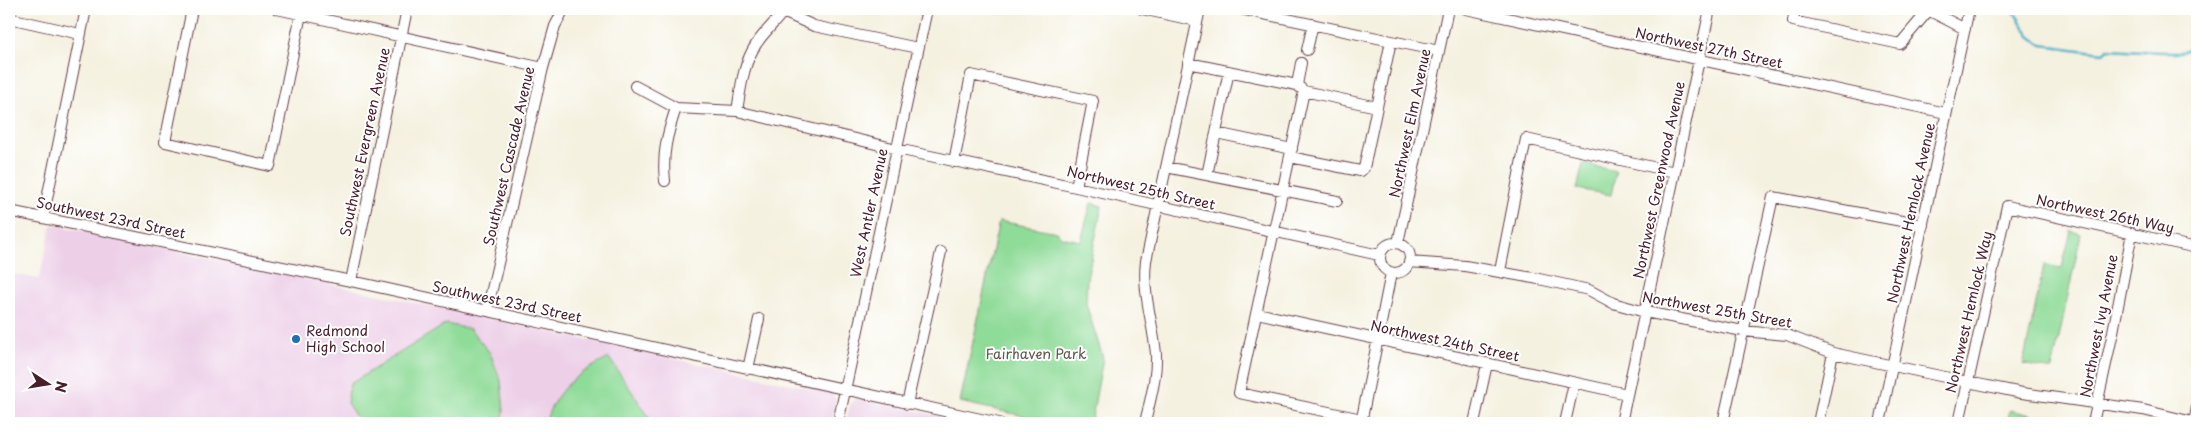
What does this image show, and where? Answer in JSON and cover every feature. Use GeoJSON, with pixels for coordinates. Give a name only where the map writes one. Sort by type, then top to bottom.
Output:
{"type":"FeatureCollection","features":[{"type":"Feature","properties":{"kind":"street"},"geometry":{"type":"LineString","coordinates":[[43,218],[86,9]]}},
{"type":"Feature","properties":{"kind":"street"},"geometry":{"type":"LineString","coordinates":[[192,9],[165,142],[270,166],[301,11]]}},
{"type":"Feature","properties":{"kind":"street"},"geometry":{"type":"LineString","coordinates":[[277,9],[301,11],[543,68]]}},
{"type":"Feature","properties":{"kind":"street","name":"Southwest Evergreen Avenue"},"geometry":{"type":"LineString","coordinates":[[351,281],[407,9]]}},
{"type":"Feature","properties":{"kind":"street","name":"Southwest Cascade Avenue"},"geometry":{"type":"LineString","coordinates":[[487,311],[543,68],[555,26],[564,9]]}},
{"type":"Feature","properties":{"kind":"street","name":"West Antler Avenue"},"geometry":{"type":"LineString","coordinates":[[838,423],[926,9]]}},
{"type":"Feature","properties":{"kind":"street"},"geometry":{"type":"LineString","coordinates":[[1142,9],[1197,21]]}},
{"type":"Feature","properties":{"kind":"street"},"geometry":{"type":"LineString","coordinates":[[1145,423],[1155,378],[1156,354],[1144,279],[1146,261],[1200,9]]}},
{"type":"Feature","properties":{"kind":"street"},"geometry":{"type":"LineString","coordinates":[[1240,9],[1439,51]]}},
{"type":"Feature","properties":{"kind":"street","name":"Northwest Elm Avenue"},"geometry":{"type":"LineString","coordinates":[[1398,243],[1448,9]]}},
{"type":"Feature","properties":{"kind":"street","name":"Northwest 27th Street"},"geometry":{"type":"LineString","coordinates":[[1466,9],[1946,113]]}},
{"type":"Feature","properties":{"kind":"street","name":"Northwest Greenwood Avenue"},"geometry":{"type":"LineString","coordinates":[[1621,423],[1710,9]]}},
{"type":"Feature","properties":{"kind":"street"},"geometry":{"type":"LineString","coordinates":[[1795,9],[1793,21],[1900,44],[1927,10],[1965,29]]}},
{"type":"Feature","properties":{"kind":"street","name":"Northwest Hemlock Avenue"},"geometry":{"type":"LineString","coordinates":[[1880,423],[1969,9]]}},
{"type":"Feature","properties":{"kind":"street"},"geometry":{"type":"LineString","coordinates":[[737,111],[744,69],[750,54],[758,41],[784,10],[814,26],[918,48]]}},
{"type":"Feature","properties":{"kind":"street"},"geometry":{"type":"LineString","coordinates":[[9,18],[80,34]]}},
{"type":"Feature","properties":{"kind":"street"},"geometry":{"type":"LineString","coordinates":[[1307,50],[1313,24]]}},
{"type":"Feature","properties":{"kind":"street"},"geometry":{"type":"LineString","coordinates":[[1216,133],[1360,171],[1364,168],[1391,41]]}},
{"type":"Feature","properties":{"kind":"street"},"geometry":{"type":"LineString","coordinates":[[1188,63],[1377,107]]}},
{"type":"Feature","properties":{"kind":"street"},"geometry":{"type":"LineString","coordinates":[[1301,63],[1300,88],[1291,153],[1239,393],[1361,421],[1391,273]]}},
{"type":"Feature","properties":{"kind":"street"},"geometry":{"type":"LineString","coordinates":[[1207,175],[1229,72]]}},
{"type":"Feature","properties":{"kind":"street"},"geometry":{"type":"LineString","coordinates":[[954,162],[971,75],[1093,101],[1076,187]]}},
{"type":"Feature","properties":{"kind":"street"},"geometry":{"type":"LineString","coordinates":[[636,86],[676,108],[667,136],[663,159],[665,181]]}},
{"type":"Feature","properties":{"kind":"street","name":"Northwest 25th Street"},"geometry":{"type":"LineString","coordinates":[[676,108],[737,111],[954,162],[1076,187],[1379,255]]}},
{"type":"Feature","properties":{"kind":"street"},"geometry":{"type":"LineString","coordinates":[[1500,271],[1526,140],[1675,172]]}},
{"type":"Feature","properties":{"kind":"street"},"geometry":{"type":"LineString","coordinates":[[1166,167],[1337,201]]}},
{"type":"Feature","properties":{"kind":"street"},"geometry":{"type":"LineString","coordinates":[[1723,423],[1772,197],[1923,225]]}},
{"type":"Feature","properties":{"kind":"street","name":"Northwest 26th Way"},"geometry":{"type":"LineString","coordinates":[[2007,206],[2197,248]]}},
{"type":"Feature","properties":{"kind":"street","name":"Northwest Hemlock Way"},"geometry":{"type":"LineString","coordinates":[[1959,423],[2007,206]]}},
{"type":"Feature","properties":{"kind":"street","name":"Southwest 23rd Street"},"geometry":{"type":"LineString","coordinates":[[9,211],[351,281],[845,391],[999,423]]}},
{"type":"Feature","properties":{"kind":"street","name":"Northwest Ivy Avenue"},"geometry":{"type":"LineString","coordinates":[[2093,423],[2132,233]]}},
{"type":"Feature","properties":{"kind":"street"},"geometry":{"type":"LineString","coordinates":[[1398,243],[1409,252],[1409,262],[1401,272],[1391,273],[1383,268],[1379,255],[1384,246],[1398,243]]}},
{"type":"Feature","properties":{"kind":"street"},"geometry":{"type":"LineString","coordinates":[[907,404],[941,252]]}},
{"type":"Feature","properties":{"kind":"street","name":"Northwest 25th Street"},"geometry":{"type":"LineString","coordinates":[[1409,262],[1465,266],[1500,271],[1589,290],[1613,303],[1645,312],[1743,331],[1787,334],[1833,353],[2022,393],[2159,413],[2195,423]]}},
{"type":"Feature","properties":{"kind":"street","name":"Northwest 24th Street"},"geometry":{"type":"LineString","coordinates":[[1257,313],[1627,394]]}},
{"type":"Feature","properties":{"kind":"street"},"geometry":{"type":"LineString","coordinates":[[748,368],[759,319]]}},
{"type":"Feature","properties":{"kind":"street"},"geometry":{"type":"LineString","coordinates":[[1818,423],[1833,353]]}},
{"type":"Feature","properties":{"kind":"street"},"geometry":{"type":"LineString","coordinates":[[1474,423],[1487,364]]}},
{"type":"Feature","properties":{"kind":"street"},"geometry":{"type":"LineString","coordinates":[[1565,423],[1574,383]]}},
{"type":"Feature","properties":{"kind":"street"},"geometry":{"type":"LineString","coordinates":[[2195,423],[2197,407]]}},
{"type":"Feature","properties":{"kind":"shaded area","name":"Redmond High School"},"geometry":{"type":"Polygon","coordinates":[[[52,224],[832,393],[836,400],[831,423],[9,423],[9,285],[12,274],[39,279],[52,224]]]}},
{"type":"Feature","properties":{"kind":"shaded area"},"geometry":{"type":"Polygon","coordinates":[[[858,398],[971,423],[846,423],[850,405],[858,398]]]}},
{"type":"Feature","properties":{"kind":"green space"},"geometry":{"type":"Polygon","coordinates":[[[1583,164],[1616,171],[1611,195],[1577,189],[1583,164]]]}},
{"type":"Feature","properties":{"kind":"green space","name":"Fairhaven Park"},"geometry":{"type":"Polygon","coordinates":[[[1091,203],[1102,206],[1087,279],[1086,304],[1103,358],[1091,423],[1055,423],[960,402],[999,221],[1057,232],[1061,237],[1081,241],[1091,203]]]}},
{"type":"Feature","properties":{"kind":"green space"},"geometry":{"type":"Polygon","coordinates":[[[2071,231],[2081,234],[2052,370],[2023,364],[2044,265],[2062,268],[2071,231]]]}},
{"type":"Feature","properties":{"kind":"green space"},"geometry":{"type":"Polygon","coordinates":[[[446,324],[470,329],[490,353],[501,381],[504,411],[502,423],[360,423],[347,403],[350,384],[446,324]]]}},
{"type":"Feature","properties":{"kind":"green space"},"geometry":{"type":"Polygon","coordinates":[[[609,358],[653,423],[545,423],[555,400],[569,383],[609,358]]]}},
{"type":"Feature","properties":{"kind":"green space"},"geometry":{"type":"Polygon","coordinates":[[[2010,410],[2039,417],[2038,423],[2007,423],[2010,410]]]}},
{"type":"Feature","properties":{"kind":"waterway"},"geometry":{"type":"LineString","coordinates":[[2012,9],[2030,36],[2042,45],[2103,53],[2108,49],[2160,52],[2182,52],[2190,48],[2197,50]]}},
{"type":"Feature","properties":{"kind":"place","name":"Redmond High School"},"geometry":{"type":"Point","coordinates":[296,339]}}]}
